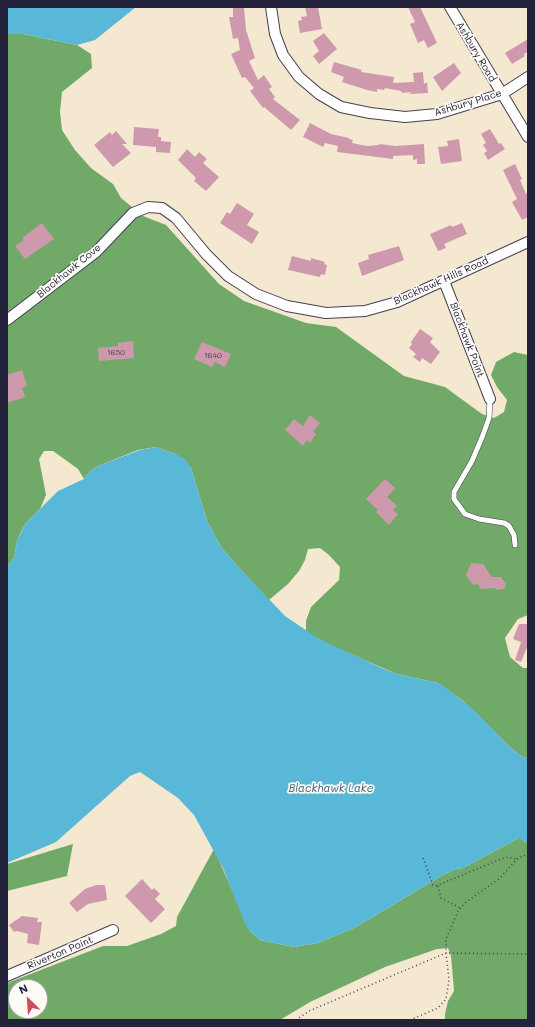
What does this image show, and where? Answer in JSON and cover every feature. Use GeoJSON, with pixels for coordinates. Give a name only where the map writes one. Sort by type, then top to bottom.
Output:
{"type":"FeatureCollection","features":[{"type":"Feature","properties":{"kind":"street","name":"Ashbury Place"},"geometry":{"type":"LineString","coordinates":[[271,7],[275,34],[283,55],[299,77],[319,94],[341,106],[370,113],[412,116],[437,114],[502,94],[528,77]]}},
{"type":"Feature","properties":{"kind":"street","name":"Ashbury Road"},"geometry":{"type":"LineString","coordinates":[[450,7],[528,137]]}},
{"type":"Feature","properties":{"kind":"street","name":"Blackhawk Hills Road"},"geometry":{"type":"LineString","coordinates":[[148,207],[162,208],[176,218],[206,254],[228,276],[256,294],[287,306],[326,313],[365,311],[397,302],[528,242]]}},
{"type":"Feature","properties":{"kind":"street","name":"Blackhawk Cove"},"geometry":{"type":"LineString","coordinates":[[7,320],[96,252],[133,213],[148,207]]}},
{"type":"Feature","properties":{"kind":"street","name":"Blackhawk Point"},"geometry":{"type":"LineString","coordinates":[[444,281],[490,399]]}},
{"type":"Feature","properties":{"kind":"street","name":"Riverton Point"},"geometry":{"type":"LineString","coordinates":[[7,976],[113,930]]}},
{"type":"Feature","properties":{"kind":"lane"},"geometry":{"type":"LineString","coordinates":[[490,399],[489,418],[483,435],[472,461],[454,492],[454,499],[465,514],[478,519],[504,523],[509,526],[514,534],[515,545]]}},
{"type":"Feature","properties":{"kind":"path"},"geometry":{"type":"LineString","coordinates":[[410,1020],[438,1008],[446,999],[449,980],[446,939],[450,926],[460,908],[500,878],[517,859],[528,854]]}},
{"type":"Feature","properties":{"kind":"path"},"geometry":{"type":"LineString","coordinates":[[423,858],[433,884],[438,886],[501,859],[508,857],[517,859]]}},
{"type":"Feature","properties":{"kind":"path"},"geometry":{"type":"LineString","coordinates":[[438,886],[441,898],[460,908]]}},
{"type":"Feature","properties":{"kind":"path"},"geometry":{"type":"LineString","coordinates":[[296,1020],[309,1011],[446,953],[528,954]]}},
{"type":"Feature","properties":{"kind":"green space"},"geometry":{"type":"Polygon","coordinates":[[[7,34],[23,34],[77,45],[91,54],[92,68],[62,92],[60,112],[62,130],[75,150],[91,168],[113,184],[121,198],[143,216],[166,225],[219,284],[244,301],[306,323],[336,327],[404,376],[445,387],[482,414],[494,418],[504,412],[507,400],[497,387],[491,375],[496,362],[514,352],[528,355],[528,615],[518,619],[505,638],[510,657],[523,668],[528,668],[528,759],[521,756],[510,747],[463,701],[438,683],[397,674],[332,646],[306,632],[306,621],[311,607],[339,580],[340,567],[320,548],[308,549],[305,560],[299,571],[288,584],[269,600],[221,547],[207,521],[191,468],[175,454],[167,451],[156,447],[138,450],[98,466],[90,471],[84,479],[78,469],[53,451],[44,451],[39,459],[46,495],[40,509],[26,523],[21,532],[17,541],[14,558],[7,567],[7,34]]]}},
{"type":"Feature","properties":{"kind":"green space"},"geometry":{"type":"Polygon","coordinates":[[[517,839],[521,839],[528,844],[528,1020],[445,1020],[448,1001],[454,991],[451,956],[448,948],[437,949],[385,967],[310,1002],[280,1020],[7,1020],[7,983],[8,1019],[48,1019],[48,979],[17,979],[103,946],[127,946],[161,934],[176,926],[177,917],[214,849],[250,931],[260,940],[294,947],[318,943],[356,927],[443,875],[456,869],[463,868],[517,839]]]}},
{"type":"Feature","properties":{"kind":"green space"},"geometry":{"type":"Polygon","coordinates":[[[73,844],[67,876],[7,891],[7,864],[73,844]]]}},
{"type":"Feature","properties":{"kind":"water"},"geometry":{"type":"Polygon","coordinates":[[[7,7],[136,7],[95,40],[77,45],[23,34],[7,34],[7,7]]]}},
{"type":"Feature","properties":{"kind":"water","name":"Blackhawk Lake"},"geometry":{"type":"Polygon","coordinates":[[[156,447],[184,458],[188,463],[191,468],[207,521],[221,547],[285,616],[319,639],[382,668],[397,674],[438,683],[474,710],[510,747],[521,756],[528,759],[528,844],[521,839],[517,839],[463,868],[456,869],[443,875],[356,927],[318,943],[294,947],[260,940],[250,931],[245,924],[223,868],[194,815],[178,798],[140,772],[130,776],[56,842],[7,863],[7,567],[14,558],[17,541],[26,523],[58,491],[84,479],[90,471],[98,466],[140,450],[156,447]]]}},
{"type":"Feature","properties":{"kind":"building"},"geometry":{"type":"Polygon","coordinates":[[[233,7],[244,7],[246,30],[255,58],[249,61],[258,80],[264,75],[272,87],[269,89],[275,97],[273,99],[300,120],[291,130],[264,107],[263,108],[250,91],[254,88],[245,77],[242,78],[231,54],[240,50],[238,38],[233,39],[229,17],[233,17],[233,7]]]}},
{"type":"Feature","properties":{"kind":"building"},"geometry":{"type":"Polygon","coordinates":[[[305,7],[318,7],[322,29],[300,33],[298,21],[302,20],[301,17],[307,16],[305,7]]]}},
{"type":"Feature","properties":{"kind":"building"},"geometry":{"type":"Polygon","coordinates":[[[408,7],[420,7],[437,43],[428,48],[424,40],[418,43],[410,24],[415,22],[408,7]]]}},
{"type":"Feature","properties":{"kind":"building"},"geometry":{"type":"Polygon","coordinates":[[[324,33],[337,49],[319,64],[313,56],[319,51],[313,41],[324,33]]]}},
{"type":"Feature","properties":{"kind":"building"},"geometry":{"type":"Polygon","coordinates":[[[528,39],[528,52],[524,54],[525,56],[512,64],[505,53],[528,39]]]}},
{"type":"Feature","properties":{"kind":"building"},"geometry":{"type":"Polygon","coordinates":[[[334,62],[362,70],[361,72],[394,77],[393,83],[414,82],[413,73],[423,72],[424,84],[427,82],[428,93],[409,94],[412,92],[402,93],[401,91],[385,88],[384,90],[377,89],[377,92],[342,82],[344,77],[331,72],[334,62]]]}},
{"type":"Feature","properties":{"kind":"building"},"geometry":{"type":"Polygon","coordinates":[[[454,63],[461,73],[442,91],[433,77],[454,63]]]}},
{"type":"Feature","properties":{"kind":"building"},"geometry":{"type":"Polygon","coordinates":[[[310,123],[331,134],[349,138],[353,140],[352,143],[367,146],[379,144],[396,146],[424,144],[425,164],[417,164],[417,159],[413,160],[413,155],[393,156],[393,159],[337,152],[338,146],[325,143],[323,147],[303,137],[310,123]]]}},
{"type":"Feature","properties":{"kind":"building"},"geometry":{"type":"Polygon","coordinates":[[[134,127],[159,129],[158,137],[161,137],[161,141],[171,142],[170,153],[156,152],[156,147],[133,145],[134,127]]]}},
{"type":"Feature","properties":{"kind":"building"},"geometry":{"type":"Polygon","coordinates":[[[490,129],[499,144],[501,143],[505,149],[488,160],[484,153],[487,151],[483,145],[486,143],[481,134],[490,129]]]}},
{"type":"Feature","properties":{"kind":"building"},"geometry":{"type":"Polygon","coordinates":[[[116,131],[127,144],[122,144],[131,153],[113,167],[94,145],[110,132],[112,135],[116,131]]]}},
{"type":"Feature","properties":{"kind":"building"},"geometry":{"type":"Polygon","coordinates":[[[459,139],[462,161],[441,164],[438,147],[448,146],[447,141],[459,139]]]}},
{"type":"Feature","properties":{"kind":"building"},"geometry":{"type":"Polygon","coordinates":[[[187,149],[195,157],[199,152],[207,159],[203,163],[219,177],[206,191],[194,181],[196,178],[178,160],[187,149]]]}},
{"type":"Feature","properties":{"kind":"building"},"geometry":{"type":"Polygon","coordinates":[[[515,164],[522,179],[520,180],[526,194],[528,192],[528,217],[522,220],[512,202],[517,199],[503,170],[515,164]]]}},
{"type":"Feature","properties":{"kind":"building"},"geometry":{"type":"Polygon","coordinates":[[[237,203],[254,214],[247,225],[259,232],[252,244],[220,223],[227,212],[230,214],[237,203]]]}},
{"type":"Feature","properties":{"kind":"building"},"geometry":{"type":"Polygon","coordinates":[[[42,223],[54,239],[25,259],[15,246],[24,240],[22,238],[42,223]]]}},
{"type":"Feature","properties":{"kind":"building"},"geometry":{"type":"Polygon","coordinates":[[[462,223],[467,234],[444,244],[446,248],[438,251],[430,234],[451,225],[452,227],[462,223]]]}},
{"type":"Feature","properties":{"kind":"building"},"geometry":{"type":"Polygon","coordinates":[[[399,246],[404,260],[362,276],[358,263],[369,259],[368,255],[399,246]]]}},
{"type":"Feature","properties":{"kind":"building"},"geometry":{"type":"Polygon","coordinates":[[[292,256],[311,261],[311,258],[325,262],[324,264],[327,265],[325,275],[321,274],[320,277],[288,270],[292,256]]]}},
{"type":"Feature","properties":{"kind":"building"},"geometry":{"type":"Polygon","coordinates":[[[420,329],[433,338],[430,342],[440,352],[431,364],[422,358],[420,362],[413,357],[416,354],[409,348],[412,344],[411,342],[420,329]]]}},
{"type":"Feature","properties":{"kind":"building"},"geometry":{"type":"Polygon","coordinates":[[[133,341],[134,358],[99,361],[98,348],[118,346],[118,343],[133,341]]]}},
{"type":"Feature","properties":{"kind":"building"},"geometry":{"type":"Polygon","coordinates":[[[202,342],[231,354],[225,367],[215,362],[212,367],[194,359],[202,342]]]}},
{"type":"Feature","properties":{"kind":"building"},"geometry":{"type":"Polygon","coordinates":[[[22,370],[27,386],[22,388],[25,397],[7,403],[7,375],[22,370]]]}},
{"type":"Feature","properties":{"kind":"building"},"geometry":{"type":"Polygon","coordinates":[[[310,415],[320,423],[313,432],[316,434],[310,443],[307,440],[303,446],[285,430],[294,419],[303,426],[310,415]]]}},
{"type":"Feature","properties":{"kind":"building"},"geometry":{"type":"Polygon","coordinates":[[[385,479],[395,488],[387,497],[397,506],[393,510],[398,514],[389,525],[376,512],[378,510],[366,499],[385,479]]]}},
{"type":"Feature","properties":{"kind":"building"},"geometry":{"type":"Polygon","coordinates":[[[471,563],[483,564],[492,577],[501,577],[506,584],[504,589],[481,589],[478,584],[473,585],[466,575],[471,563]]]}},
{"type":"Feature","properties":{"kind":"building"},"geometry":{"type":"Polygon","coordinates":[[[519,624],[528,624],[528,645],[521,662],[515,660],[521,642],[513,639],[519,624]]]}},
{"type":"Feature","properties":{"kind":"building"},"geometry":{"type":"Polygon","coordinates":[[[142,879],[152,890],[154,888],[160,894],[155,899],[165,909],[151,923],[125,896],[142,879]]]}},
{"type":"Feature","properties":{"kind":"building"},"geometry":{"type":"Polygon","coordinates":[[[96,885],[105,885],[107,900],[88,904],[77,912],[69,903],[85,889],[96,885]]]}},
{"type":"Feature","properties":{"kind":"building"},"geometry":{"type":"Polygon","coordinates":[[[22,916],[38,918],[37,922],[42,922],[39,945],[27,943],[28,934],[17,931],[14,932],[9,925],[22,916]]]}}]}
